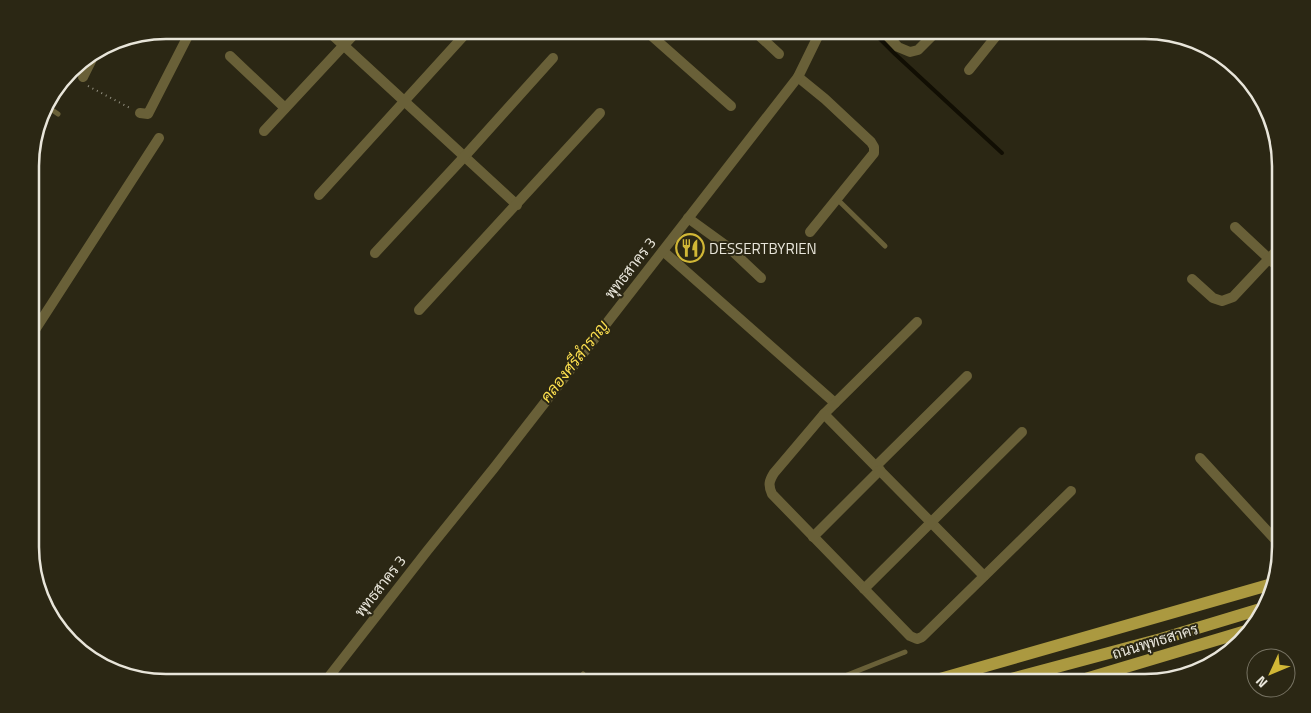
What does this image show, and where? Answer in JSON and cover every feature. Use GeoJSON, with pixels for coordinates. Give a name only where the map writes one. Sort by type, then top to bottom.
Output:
{"type":"FeatureCollection","features":[{"type":"Feature","properties":{"kind":"main road"},"geometry":{"type":"LineString","coordinates":[[957,674],[1267,586]]}},
{"type":"Feature","properties":{"kind":"main road"},"geometry":{"type":"LineString","coordinates":[[1026,674],[1161,639],[1255,611]]}},
{"type":"Feature","properties":{"kind":"main road","name":"ถนนพุทธสาคร"},"geometry":{"type":"LineString","coordinates":[[1102,674],[1239,633]]}},
{"type":"Feature","properties":{"kind":"street"},"geometry":{"type":"LineString","coordinates":[[140,113],[148,114],[186,39]]}},
{"type":"Feature","properties":{"kind":"street"},"geometry":{"type":"LineString","coordinates":[[337,39],[517,205]]}},
{"type":"Feature","properties":{"kind":"street"},"geometry":{"type":"LineString","coordinates":[[264,131],[350,39]]}},
{"type":"Feature","properties":{"kind":"street"},"geometry":{"type":"LineString","coordinates":[[319,195],[461,39]]}},
{"type":"Feature","properties":{"kind":"street"},"geometry":{"type":"LineString","coordinates":[[655,39],[731,106]]}},
{"type":"Feature","properties":{"kind":"street"},"geometry":{"type":"LineString","coordinates":[[763,39],[779,54]]}},
{"type":"Feature","properties":{"kind":"street","name":"พุทธสาคร 3"},"geometry":{"type":"LineString","coordinates":[[331,674],[798,77],[817,39]]}},
{"type":"Feature","properties":{"kind":"street"},"geometry":{"type":"LineString","coordinates":[[890,39],[898,47],[910,52],[918,50],[929,39]]}},
{"type":"Feature","properties":{"kind":"street"},"geometry":{"type":"LineString","coordinates":[[969,70],[994,39]]}},
{"type":"Feature","properties":{"kind":"street"},"geometry":{"type":"LineString","coordinates":[[230,56],[285,108]]}},
{"type":"Feature","properties":{"kind":"street"},"geometry":{"type":"LineString","coordinates":[[375,253],[553,58]]}},
{"type":"Feature","properties":{"kind":"street"},"geometry":{"type":"LineString","coordinates":[[83,78],[90,64]]}},
{"type":"Feature","properties":{"kind":"street"},"geometry":{"type":"LineString","coordinates":[[798,77],[825,98],[874,147],[874,153],[810,232]]}},
{"type":"Feature","properties":{"kind":"street"},"geometry":{"type":"LineString","coordinates":[[419,310],[600,113]]}},
{"type":"Feature","properties":{"kind":"street"},"geometry":{"type":"LineString","coordinates":[[39,321],[159,138]]}},
{"type":"Feature","properties":{"kind":"street"},"geometry":{"type":"LineString","coordinates":[[688,218],[728,247],[761,278]]}},
{"type":"Feature","properties":{"kind":"street"},"geometry":{"type":"LineString","coordinates":[[1235,227],[1272,261]]}},
{"type":"Feature","properties":{"kind":"street"},"geometry":{"type":"LineString","coordinates":[[663,251],[835,403]]}},
{"type":"Feature","properties":{"kind":"street"},"geometry":{"type":"LineString","coordinates":[[1192,279],[1213,298],[1222,301],[1233,297],[1272,255]]}},
{"type":"Feature","properties":{"kind":"street"},"geometry":{"type":"LineString","coordinates":[[917,322],[824,414],[774,473],[770,480],[769,488],[772,494],[910,636],[917,639],[922,637],[1071,491]]}},
{"type":"Feature","properties":{"kind":"street"},"geometry":{"type":"LineString","coordinates":[[813,537],[967,376]]}},
{"type":"Feature","properties":{"kind":"street"},"geometry":{"type":"LineString","coordinates":[[824,414],[984,576]]}},
{"type":"Feature","properties":{"kind":"street"},"geometry":{"type":"LineString","coordinates":[[864,589],[1022,432]]}},
{"type":"Feature","properties":{"kind":"street"},"geometry":{"type":"LineString","coordinates":[[1200,458],[1272,536]]}},
{"type":"Feature","properties":{"kind":"lane"},"geometry":{"type":"LineString","coordinates":[[52,110],[58,114]]}},
{"type":"Feature","properties":{"kind":"lane"},"geometry":{"type":"LineString","coordinates":[[836,199],[885,246]]}},
{"type":"Feature","properties":{"kind":"lane"},"geometry":{"type":"LineString","coordinates":[[850,674],[905,652]]}},
{"type":"Feature","properties":{"kind":"path"},"geometry":{"type":"LineString","coordinates":[[83,78],[88,86],[140,113]]}},
{"type":"Feature","properties":{"kind":"waterway"},"geometry":{"type":"LineString","coordinates":[[880,39],[1002,153]]}},
{"type":"Feature","properties":{"kind":"place","name":"DESSERTBYRIEN"},"geometry":{"type":"Point","coordinates":[690,248]}},
{"type":"Feature","properties":{"kind":"water label","name":"คลองศรีสำราญ"},"geometry":{"type":"Point","coordinates":[574,361]}}]}
